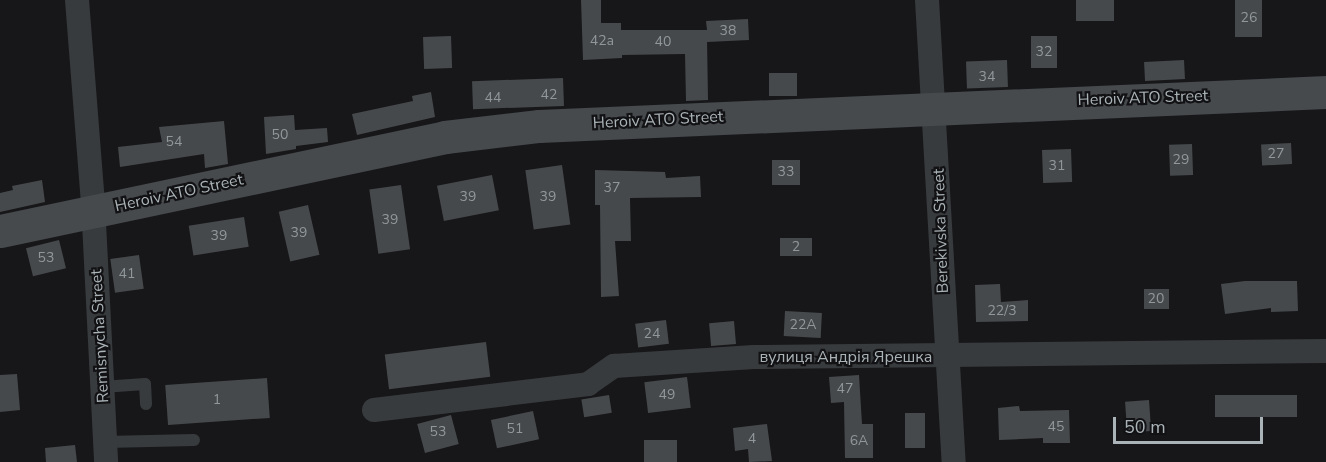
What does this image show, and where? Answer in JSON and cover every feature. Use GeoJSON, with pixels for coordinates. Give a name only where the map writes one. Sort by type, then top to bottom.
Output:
{"type":"FeatureCollection","features":[{"type":"Feature","properties":{"kind":"street","name":"Remisnycha Street"},"geometry":{"type":"LineString","coordinates":[[77,0],[93,211],[106,452]]}},
{"type":"Feature","properties":{"kind":"street","name":"Berekivska Street"},"geometry":{"type":"LineString","coordinates":[[927,0],[935,106],[946,357],[954,462]]}},
{"type":"Feature","properties":{"kind":"street","name":"Heroiv ATO Street"},"geometry":{"type":"LineString","coordinates":[[0,231],[445,137],[538,126],[935,106],[1326,92]]}},
{"type":"Feature","properties":{"kind":"street","name":"вулиця Андрія Ярешка"},"geometry":{"type":"LineString","coordinates":[[374,410],[588,384],[614,366],[754,357],[946,357],[1326,351]]}},
{"type":"Feature","properties":{"kind":"lane"},"geometry":{"type":"LineString","coordinates":[[102,387],[145,384],[146,404]]}},
{"type":"Feature","properties":{"kind":"lane"},"geometry":{"type":"LineString","coordinates":[[106,452],[194,440]]}},
{"type":"Feature","properties":{"kind":"building"},"geometry":{"type":"Polygon","coordinates":[[[581,0],[601,0],[601,23],[621,23],[621,30],[707,30],[706,21],[748,19],[749,40],[707,42],[708,100],[686,101],[685,54],[622,55],[622,58],[583,60],[581,0]]]}},
{"type":"Feature","properties":{"kind":"building"},"geometry":{"type":"Polygon","coordinates":[[[1076,0],[1114,0],[1114,21],[1076,21],[1076,0]]]}},
{"type":"Feature","properties":{"kind":"building"},"geometry":{"type":"Polygon","coordinates":[[[1235,0],[1262,0],[1262,37],[1235,37],[1235,0]]]}},
{"type":"Feature","properties":{"kind":"building"},"geometry":{"type":"Polygon","coordinates":[[[451,36],[452,68],[424,69],[423,37],[451,36]]]}},
{"type":"Feature","properties":{"kind":"building"},"geometry":{"type":"Polygon","coordinates":[[[1031,36],[1057,36],[1057,68],[1031,68],[1031,36]]]}},
{"type":"Feature","properties":{"kind":"building"},"geometry":{"type":"Polygon","coordinates":[[[1007,60],[1008,87],[967,88],[966,61],[1007,60]]]}},
{"type":"Feature","properties":{"kind":"building"},"geometry":{"type":"Polygon","coordinates":[[[1184,60],[1185,79],[1145,81],[1144,62],[1184,60]]]}},
{"type":"Feature","properties":{"kind":"building"},"geometry":{"type":"Polygon","coordinates":[[[769,73],[797,73],[797,96],[769,96],[769,73]]]}},
{"type":"Feature","properties":{"kind":"building"},"geometry":{"type":"Polygon","coordinates":[[[563,78],[564,106],[473,109],[472,81],[563,78]]]}},
{"type":"Feature","properties":{"kind":"building"},"geometry":{"type":"Polygon","coordinates":[[[431,92],[435,117],[357,135],[352,114],[413,101],[412,96],[431,92]]]}},
{"type":"Feature","properties":{"kind":"building"},"geometry":{"type":"Polygon","coordinates":[[[294,115],[295,130],[327,128],[328,142],[296,146],[296,149],[266,154],[264,117],[294,115]]]}},
{"type":"Feature","properties":{"kind":"building"},"geometry":{"type":"Polygon","coordinates":[[[224,121],[228,164],[205,168],[204,154],[120,167],[118,147],[162,142],[159,127],[224,121]]]}},
{"type":"Feature","properties":{"kind":"building"},"geometry":{"type":"Polygon","coordinates":[[[1291,143],[1292,164],[1262,166],[1261,145],[1291,143]]]}},
{"type":"Feature","properties":{"kind":"building"},"geometry":{"type":"Polygon","coordinates":[[[1192,144],[1193,175],[1170,176],[1169,145],[1192,144]]]}},
{"type":"Feature","properties":{"kind":"building"},"geometry":{"type":"Polygon","coordinates":[[[1071,149],[1072,182],[1043,183],[1042,150],[1071,149]]]}},
{"type":"Feature","properties":{"kind":"building"},"geometry":{"type":"Polygon","coordinates":[[[772,160],[800,160],[800,185],[772,185],[772,160]]]}},
{"type":"Feature","properties":{"kind":"building"},"geometry":{"type":"Polygon","coordinates":[[[562,165],[570,224],[534,230],[525,170],[562,165]]]}},
{"type":"Feature","properties":{"kind":"building"},"geometry":{"type":"Polygon","coordinates":[[[595,170],[665,172],[666,178],[700,176],[701,197],[630,198],[631,241],[615,241],[619,296],[601,297],[600,205],[595,205],[595,170]]]}},
{"type":"Feature","properties":{"kind":"building"},"geometry":{"type":"Polygon","coordinates":[[[492,175],[499,210],[444,221],[437,186],[492,175]]]}},
{"type":"Feature","properties":{"kind":"building"},"geometry":{"type":"Polygon","coordinates":[[[42,180],[45,202],[0,212],[0,193],[13,190],[12,186],[42,180]]]}},
{"type":"Feature","properties":{"kind":"building"},"geometry":{"type":"Polygon","coordinates":[[[401,185],[410,249],[378,254],[369,189],[401,185]]]}},
{"type":"Feature","properties":{"kind":"building"},"geometry":{"type":"Polygon","coordinates":[[[308,205],[319,255],[290,261],[279,212],[308,205]]]}},
{"type":"Feature","properties":{"kind":"building"},"geometry":{"type":"Polygon","coordinates":[[[244,217],[249,247],[193,255],[189,226],[244,217]]]}},
{"type":"Feature","properties":{"kind":"building"},"geometry":{"type":"Polygon","coordinates":[[[780,238],[812,238],[812,256],[780,256],[780,238]]]}},
{"type":"Feature","properties":{"kind":"building"},"geometry":{"type":"Polygon","coordinates":[[[59,240],[66,268],[33,276],[26,248],[59,240]]]}},
{"type":"Feature","properties":{"kind":"building"},"geometry":{"type":"Polygon","coordinates":[[[139,255],[144,289],[115,293],[110,259],[139,255]]]}},
{"type":"Feature","properties":{"kind":"building"},"geometry":{"type":"Polygon","coordinates":[[[1245,281],[1297,281],[1298,311],[1271,312],[1271,308],[1225,314],[1221,284],[1245,281]]]}},
{"type":"Feature","properties":{"kind":"building"},"geometry":{"type":"Polygon","coordinates":[[[1000,284],[1001,302],[1028,300],[1028,321],[976,322],[975,285],[1000,284]]]}},
{"type":"Feature","properties":{"kind":"building"},"geometry":{"type":"Polygon","coordinates":[[[1144,289],[1169,289],[1169,309],[1144,309],[1144,289]]]}},
{"type":"Feature","properties":{"kind":"building"},"geometry":{"type":"Polygon","coordinates":[[[785,311],[822,313],[821,338],[784,336],[785,311]]]}},
{"type":"Feature","properties":{"kind":"building"},"geometry":{"type":"Polygon","coordinates":[[[666,320],[669,344],[638,348],[635,324],[666,320]]]}},
{"type":"Feature","properties":{"kind":"building"},"geometry":{"type":"Polygon","coordinates":[[[734,321],[736,344],[711,346],[709,323],[734,321]]]}},
{"type":"Feature","properties":{"kind":"building"},"geometry":{"type":"Polygon","coordinates":[[[486,342],[490,377],[389,389],[385,354],[486,342]]]}},
{"type":"Feature","properties":{"kind":"building"},"geometry":{"type":"Polygon","coordinates":[[[17,374],[20,410],[0,412],[0,375],[17,374]]]}},
{"type":"Feature","properties":{"kind":"building"},"geometry":{"type":"Polygon","coordinates":[[[859,375],[862,424],[873,424],[873,458],[845,458],[844,402],[831,403],[829,377],[859,375]]]}},
{"type":"Feature","properties":{"kind":"building"},"geometry":{"type":"Polygon","coordinates":[[[687,377],[691,408],[648,413],[644,382],[687,377]]]}},
{"type":"Feature","properties":{"kind":"building"},"geometry":{"type":"Polygon","coordinates":[[[267,378],[270,418],[168,425],[165,385],[267,378]]]}},
{"type":"Feature","properties":{"kind":"building"},"geometry":{"type":"Polygon","coordinates":[[[609,395],[612,413],[584,417],[581,399],[609,395]]]}},
{"type":"Feature","properties":{"kind":"building"},"geometry":{"type":"Polygon","coordinates":[[[1215,395],[1297,395],[1297,417],[1215,417],[1215,395]]]}},
{"type":"Feature","properties":{"kind":"building"},"geometry":{"type":"Polygon","coordinates":[[[1149,400],[1151,431],[1127,433],[1125,402],[1149,400]]]}},
{"type":"Feature","properties":{"kind":"building"},"geometry":{"type":"Polygon","coordinates":[[[1019,406],[1020,411],[1069,410],[1070,443],[1043,443],[1043,438],[999,440],[998,408],[1019,406]]]}},
{"type":"Feature","properties":{"kind":"building"},"geometry":{"type":"Polygon","coordinates":[[[533,411],[539,439],[497,448],[491,420],[533,411]]]}},
{"type":"Feature","properties":{"kind":"building"},"geometry":{"type":"Polygon","coordinates":[[[905,413],[925,413],[925,448],[905,448],[905,413]]]}},
{"type":"Feature","properties":{"kind":"building"},"geometry":{"type":"Polygon","coordinates":[[[451,415],[459,444],[425,453],[417,424],[451,415]]]}},
{"type":"Feature","properties":{"kind":"building"},"geometry":{"type":"Polygon","coordinates":[[[767,424],[772,461],[749,462],[748,449],[735,451],[733,428],[767,424]]]}},
{"type":"Feature","properties":{"kind":"building"},"geometry":{"type":"Polygon","coordinates":[[[644,440],[677,440],[677,462],[644,462],[644,440]]]}},
{"type":"Feature","properties":{"kind":"building"},"geometry":{"type":"Polygon","coordinates":[[[75,445],[77,462],[46,462],[45,448],[75,445]]]}}]}
